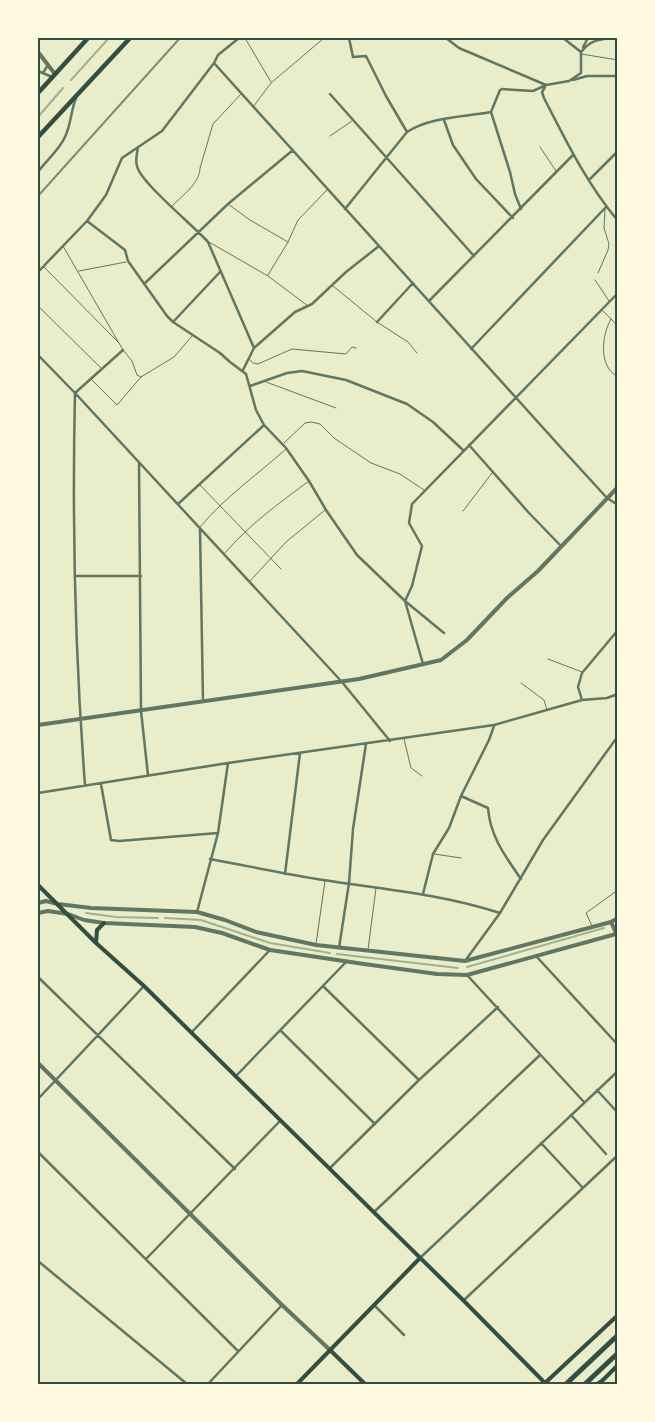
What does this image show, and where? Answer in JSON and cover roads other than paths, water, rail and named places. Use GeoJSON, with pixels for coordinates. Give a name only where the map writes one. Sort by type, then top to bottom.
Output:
{"type":"FeatureCollection","features":[{"type":"Feature","properties":{"kind":"highway"},"geometry":{"type":"LineString","coordinates":[[566,1384],[618,1335]]}},
{"type":"Feature","properties":{"kind":"highway"},"geometry":{"type":"LineString","coordinates":[[585,1384],[618,1353]]}},
{"type":"Feature","properties":{"kind":"main road"},"geometry":{"type":"LineString","coordinates":[[38,93],[88,38]]}},
{"type":"Feature","properties":{"kind":"main road"},"geometry":{"type":"LineString","coordinates":[[38,137],[130,38]]}},
{"type":"Feature","properties":{"kind":"main road"},"geometry":{"type":"LineString","coordinates":[[38,885],[96,943],[144,986],[545,1383],[618,1315]]}},
{"type":"Feature","properties":{"kind":"main road"},"geometry":{"type":"LineString","coordinates":[[96,943],[97,930],[104,923]]}},
{"type":"Feature","properties":{"kind":"main road"},"geometry":{"type":"LineString","coordinates":[[297,1384],[420,1258]]}},
{"type":"Feature","properties":{"kind":"main road"},"geometry":{"type":"LineString","coordinates":[[330,1350],[365,1384]]}},
{"type":"Feature","properties":{"kind":"main road"},"geometry":{"type":"LineString","coordinates":[[599,1383],[618,1365]]}},
{"type":"Feature","properties":{"kind":"street"},"geometry":{"type":"LineString","coordinates":[[38,272],[88,221],[106,195],[122,158],[162,131],[214,63],[218,55],[239,38]]}},
{"type":"Feature","properties":{"kind":"street"},"geometry":{"type":"LineString","coordinates":[[349,38],[353,57],[366,56],[406,132]]}},
{"type":"Feature","properties":{"kind":"street"},"geometry":{"type":"LineString","coordinates":[[446,38],[459,48],[546,86]]}},
{"type":"Feature","properties":{"kind":"street"},"geometry":{"type":"LineString","coordinates":[[563,38],[581,53]]}},
{"type":"Feature","properties":{"kind":"street"},"geometry":{"type":"LineString","coordinates":[[569,82],[581,73],[581,53],[588,38]]}},
{"type":"Feature","properties":{"kind":"street"},"geometry":{"type":"LineString","coordinates":[[581,53],[590,42],[612,38]]}},
{"type":"Feature","properties":{"kind":"street"},"geometry":{"type":"LineString","coordinates":[[38,52],[54,75]]}},
{"type":"Feature","properties":{"kind":"street"},"geometry":{"type":"LineString","coordinates":[[214,63],[327,190],[429,300],[515,398],[607,498],[618,506]]}},
{"type":"Feature","properties":{"kind":"street"},"geometry":{"type":"LineString","coordinates":[[42,73],[48,65]]}},
{"type":"Feature","properties":{"kind":"street"},"geometry":{"type":"LineString","coordinates":[[38,71],[54,75]]}},
{"type":"Feature","properties":{"kind":"street"},"geometry":{"type":"LineString","coordinates":[[521,208],[515,194],[491,112],[500,90],[533,91],[587,76],[618,76]]}},
{"type":"Feature","properties":{"kind":"street"},"geometry":{"type":"LineString","coordinates":[[546,86],[542,92],[544,98],[573,155],[606,207],[618,221]]}},
{"type":"Feature","properties":{"kind":"street"},"geometry":{"type":"LineString","coordinates":[[330,94],[474,256]]}},
{"type":"Feature","properties":{"kind":"street"},"geometry":{"type":"LineString","coordinates":[[38,172],[65,139],[72,108],[77,96]]}},
{"type":"Feature","properties":{"kind":"street"},"geometry":{"type":"LineString","coordinates":[[345,209],[406,132],[434,120],[491,112]]}},
{"type":"Feature","properties":{"kind":"street"},"geometry":{"type":"LineString","coordinates":[[444,120],[453,145],[476,179],[513,218]]}},
{"type":"Feature","properties":{"kind":"street"},"geometry":{"type":"LineString","coordinates":[[138,147],[136,165],[140,174],[208,242],[254,348]]}},
{"type":"Feature","properties":{"kind":"street"},"geometry":{"type":"LineString","coordinates":[[144,284],[228,204],[293,150]]}},
{"type":"Feature","properties":{"kind":"street"},"geometry":{"type":"LineString","coordinates":[[589,180],[618,151]]}},
{"type":"Feature","properties":{"kind":"street"},"geometry":{"type":"LineString","coordinates":[[429,300],[513,218],[573,155]]}},
{"type":"Feature","properties":{"kind":"street"},"geometry":{"type":"LineString","coordinates":[[471,349],[606,207]]}},
{"type":"Feature","properties":{"kind":"street"},"geometry":{"type":"LineString","coordinates":[[88,221],[125,250],[128,261],[173,322],[243,370],[250,386],[256,410],[264,426],[286,448],[357,555],[405,601],[444,633]]}},
{"type":"Feature","properties":{"kind":"street"},"geometry":{"type":"LineString","coordinates":[[243,370],[254,348],[296,312],[309,306],[356,263],[379,246]]}},
{"type":"Feature","properties":{"kind":"street"},"geometry":{"type":"LineString","coordinates":[[173,322],[221,272]]}},
{"type":"Feature","properties":{"kind":"street"},"geometry":{"type":"LineString","coordinates":[[376,322],[413,283]]}},
{"type":"Feature","properties":{"kind":"street"},"geometry":{"type":"LineString","coordinates":[[424,665],[405,601],[412,586],[422,546],[409,523],[412,504],[618,293]]}},
{"type":"Feature","properties":{"kind":"street"},"geometry":{"type":"LineString","coordinates":[[85,785],[74,576],[75,392],[123,350]]}},
{"type":"Feature","properties":{"kind":"street"},"geometry":{"type":"LineString","coordinates":[[38,355],[75,392],[342,682],[390,741]]}},
{"type":"Feature","properties":{"kind":"street"},"geometry":{"type":"LineString","coordinates":[[250,386],[287,373],[302,372],[346,380],[408,404],[433,422],[463,450]]}},
{"type":"Feature","properties":{"kind":"street"},"geometry":{"type":"LineString","coordinates":[[178,504],[264,426]]}},
{"type":"Feature","properties":{"kind":"street"},"geometry":{"type":"LineString","coordinates":[[469,445],[561,546]]}},
{"type":"Feature","properties":{"kind":"street"},"geometry":{"type":"LineString","coordinates":[[139,462],[141,711],[148,775]]}},
{"type":"Feature","properties":{"kind":"street"},"geometry":{"type":"LineString","coordinates":[[38,725],[342,682],[441,660],[467,640],[507,598],[527,582],[618,487]]}},
{"type":"Feature","properties":{"kind":"street"},"geometry":{"type":"LineString","coordinates":[[200,528],[203,702]]}},
{"type":"Feature","properties":{"kind":"street"},"geometry":{"type":"LineString","coordinates":[[74,576],[141,576]]}},
{"type":"Feature","properties":{"kind":"street"},"geometry":{"type":"LineString","coordinates":[[582,700],[578,686],[582,672],[618,630]]}},
{"type":"Feature","properties":{"kind":"street"},"geometry":{"type":"LineString","coordinates":[[38,793],[228,763],[494,725],[582,700],[618,694]]}},
{"type":"Feature","properties":{"kind":"street"},"geometry":{"type":"LineString","coordinates":[[422,894],[433,854],[449,828],[461,796],[489,740],[494,725]]}},
{"type":"Feature","properties":{"kind":"street"},"geometry":{"type":"LineString","coordinates":[[465,961],[500,913],[543,840],[618,736]]}},
{"type":"Feature","properties":{"kind":"street"},"geometry":{"type":"LineString","coordinates":[[339,948],[349,883],[353,829],[366,744]]}},
{"type":"Feature","properties":{"kind":"street"},"geometry":{"type":"LineString","coordinates":[[285,874],[300,753]]}},
{"type":"Feature","properties":{"kind":"street"},"geometry":{"type":"LineString","coordinates":[[197,912],[218,833],[228,763]]}},
{"type":"Feature","properties":{"kind":"street"},"geometry":{"type":"LineString","coordinates":[[101,784],[111,840],[119,841],[218,833]]}},
{"type":"Feature","properties":{"kind":"street"},"geometry":{"type":"LineString","coordinates":[[461,796],[488,808],[489,822],[496,842],[521,879]]}},
{"type":"Feature","properties":{"kind":"street"},"geometry":{"type":"LineString","coordinates":[[210,859],[285,874],[422,894],[478,906],[500,913]]}},
{"type":"Feature","properties":{"kind":"street"},"geometry":{"type":"LineString","coordinates":[[38,903],[46,901],[91,908],[197,912],[256,932],[316,945],[465,961],[612,922],[618,918]]}},
{"type":"Feature","properties":{"kind":"street"},"geometry":{"type":"LineString","coordinates":[[38,913],[48,911],[68,914],[84,920],[104,923],[195,927],[222,933],[270,950],[437,974],[467,975],[617,935],[612,922]]}},
{"type":"Feature","properties":{"kind":"street"},"geometry":{"type":"LineString","coordinates":[[191,1033],[270,950]]}},
{"type":"Feature","properties":{"kind":"street"},"geometry":{"type":"LineString","coordinates":[[535,956],[618,1045]]}},
{"type":"Feature","properties":{"kind":"street"},"geometry":{"type":"LineString","coordinates":[[235,1077],[324,987],[347,961]]}},
{"type":"Feature","properties":{"kind":"street"},"geometry":{"type":"LineString","coordinates":[[467,975],[584,1102]]}},
{"type":"Feature","properties":{"kind":"street"},"geometry":{"type":"LineString","coordinates":[[38,977],[235,1169]]}},
{"type":"Feature","properties":{"kind":"street"},"geometry":{"type":"LineString","coordinates":[[38,1099],[144,986]]}},
{"type":"Feature","properties":{"kind":"street"},"geometry":{"type":"LineString","coordinates":[[324,987],[419,1080]]}},
{"type":"Feature","properties":{"kind":"street"},"geometry":{"type":"LineString","coordinates":[[328,1169],[419,1080],[498,1007]]}},
{"type":"Feature","properties":{"kind":"street"},"geometry":{"type":"LineString","coordinates":[[281,1031],[375,1124]]}},
{"type":"Feature","properties":{"kind":"street"},"geometry":{"type":"LineString","coordinates":[[374,1212],[540,1055]]}},
{"type":"Feature","properties":{"kind":"street"},"geometry":{"type":"LineString","coordinates":[[38,1063],[282,1305],[330,1350]]}},
{"type":"Feature","properties":{"kind":"street"},"geometry":{"type":"LineString","coordinates":[[420,1258],[618,1071]]}},
{"type":"Feature","properties":{"kind":"street"},"geometry":{"type":"LineString","coordinates":[[597,1090],[618,1113]]}},
{"type":"Feature","properties":{"kind":"street"},"geometry":{"type":"LineString","coordinates":[[571,1115],[606,1154]]}},
{"type":"Feature","properties":{"kind":"street"},"geometry":{"type":"LineString","coordinates":[[146,1259],[280,1122]]}},
{"type":"Feature","properties":{"kind":"street"},"geometry":{"type":"LineString","coordinates":[[541,1143],[583,1188]]}},
{"type":"Feature","properties":{"kind":"street"},"geometry":{"type":"LineString","coordinates":[[38,1152],[238,1351]]}},
{"type":"Feature","properties":{"kind":"street"},"geometry":{"type":"LineString","coordinates":[[463,1300],[618,1155]]}},
{"type":"Feature","properties":{"kind":"street"},"geometry":{"type":"LineString","coordinates":[[38,1261],[187,1384]]}},
{"type":"Feature","properties":{"kind":"street"},"geometry":{"type":"LineString","coordinates":[[374,1304],[404,1335]]}},
{"type":"Feature","properties":{"kind":"street"},"geometry":{"type":"LineString","coordinates":[[208,1384],[282,1305]]}},
{"type":"Feature","properties":{"kind":"lane"},"geometry":{"type":"LineString","coordinates":[[245,38],[272,83]]}},
{"type":"Feature","properties":{"kind":"lane"},"geometry":{"type":"LineString","coordinates":[[253,108],[272,83],[324,38]]}},
{"type":"Feature","properties":{"kind":"lane"},"geometry":{"type":"LineString","coordinates":[[581,53],[618,60]]}},
{"type":"Feature","properties":{"kind":"lane"},"geometry":{"type":"LineString","coordinates":[[171,206],[195,182],[200,173],[216,120],[242,93]]}},
{"type":"Feature","properties":{"kind":"lane"},"geometry":{"type":"LineString","coordinates":[[330,136],[354,120]]}},
{"type":"Feature","properties":{"kind":"lane"},"geometry":{"type":"LineString","coordinates":[[540,147],[557,171]]}},
{"type":"Feature","properties":{"kind":"lane"},"geometry":{"type":"LineString","coordinates":[[268,276],[288,242],[298,220],[327,190]]}},
{"type":"Feature","properties":{"kind":"lane"},"geometry":{"type":"LineString","coordinates":[[228,204],[250,220],[288,242]]}},
{"type":"Feature","properties":{"kind":"lane"},"geometry":{"type":"LineString","coordinates":[[598,273],[609,244],[604,228],[606,207]]}},
{"type":"Feature","properties":{"kind":"lane"},"geometry":{"type":"LineString","coordinates":[[208,242],[268,276],[309,306]]}},
{"type":"Feature","properties":{"kind":"lane"},"geometry":{"type":"LineString","coordinates":[[63,246],[123,350],[132,361],[137,375],[140,376]]}},
{"type":"Feature","properties":{"kind":"lane"},"geometry":{"type":"LineString","coordinates":[[78,271],[128,261]]}},
{"type":"Feature","properties":{"kind":"lane"},"geometry":{"type":"LineString","coordinates":[[43,267],[120,344]]}},
{"type":"Feature","properties":{"kind":"lane"},"geometry":{"type":"LineString","coordinates":[[595,280],[609,302]]}},
{"type":"Feature","properties":{"kind":"lane"},"geometry":{"type":"LineString","coordinates":[[332,286],[376,322],[398,334],[417,353]]}},
{"type":"Feature","properties":{"kind":"lane"},"geometry":{"type":"LineString","coordinates":[[38,306],[102,369]]}},
{"type":"Feature","properties":{"kind":"lane"},"geometry":{"type":"LineString","coordinates":[[602,310],[618,326]]}},
{"type":"Feature","properties":{"kind":"lane"},"geometry":{"type":"LineString","coordinates":[[611,320],[603,350],[608,368],[618,378]]}},
{"type":"Feature","properties":{"kind":"lane"},"geometry":{"type":"LineString","coordinates":[[91,378],[118,405],[140,376],[174,357],[193,334]]}},
{"type":"Feature","properties":{"kind":"lane"},"geometry":{"type":"LineString","coordinates":[[249,359],[253,363],[258,364],[292,349],[346,354],[352,347],[356,348]]}},
{"type":"Feature","properties":{"kind":"lane"},"geometry":{"type":"LineString","coordinates":[[265,381],[336,408]]}},
{"type":"Feature","properties":{"kind":"lane"},"geometry":{"type":"LineString","coordinates":[[283,444],[305,423],[320,424],[334,438],[371,463],[400,474],[425,491]]}},
{"type":"Feature","properties":{"kind":"lane"},"geometry":{"type":"LineString","coordinates":[[200,528],[221,506],[286,448]]}},
{"type":"Feature","properties":{"kind":"lane"},"geometry":{"type":"LineString","coordinates":[[464,511],[493,473]]}},
{"type":"Feature","properties":{"kind":"lane"},"geometry":{"type":"LineString","coordinates":[[225,554],[245,532],[285,497],[309,481]]}},
{"type":"Feature","properties":{"kind":"lane"},"geometry":{"type":"LineString","coordinates":[[200,485],[281,569]]}},
{"type":"Feature","properties":{"kind":"lane"},"geometry":{"type":"LineString","coordinates":[[249,581],[286,542],[326,510]]}},
{"type":"Feature","properties":{"kind":"lane"},"geometry":{"type":"LineString","coordinates":[[548,659],[582,672]]}},
{"type":"Feature","properties":{"kind":"lane"},"geometry":{"type":"LineString","coordinates":[[521,683],[544,700],[548,710]]}},
{"type":"Feature","properties":{"kind":"lane"},"geometry":{"type":"LineString","coordinates":[[404,739],[411,768],[422,776]]}},
{"type":"Feature","properties":{"kind":"lane"},"geometry":{"type":"LineString","coordinates":[[433,854],[461,858]]}},
{"type":"Feature","properties":{"kind":"lane"},"geometry":{"type":"LineString","coordinates":[[316,945],[325,880]]}},
{"type":"Feature","properties":{"kind":"lane"},"geometry":{"type":"LineString","coordinates":[[368,951],[376,888]]}},
{"type":"Feature","properties":{"kind":"lane"},"geometry":{"type":"LineString","coordinates":[[593,926],[586,913],[618,890]]}},
{"type":"Feature","properties":{"kind":"waterway"},"geometry":{"type":"LineString","coordinates":[[71,80],[109,38]]}},
{"type":"Feature","properties":{"kind":"waterway"},"geometry":{"type":"LineString","coordinates":[[38,117],[63,88]]}},
{"type":"Feature","properties":{"kind":"waterway"},"geometry":{"type":"LineString","coordinates":[[86,913],[116,917],[158,918]]}},
{"type":"Feature","properties":{"kind":"waterway"},"geometry":{"type":"LineString","coordinates":[[165,918],[201,920],[270,943],[330,953]]}},
{"type":"Feature","properties":{"kind":"waterway"},"geometry":{"type":"LineString","coordinates":[[467,967],[604,928]]}},
{"type":"Feature","properties":{"kind":"waterway"},"geometry":{"type":"LineString","coordinates":[[337,954],[458,968]]}},
{"type":"Feature","properties":{"kind":"railway"},"geometry":{"type":"LineString","coordinates":[[38,196],[180,38]]}}]}
